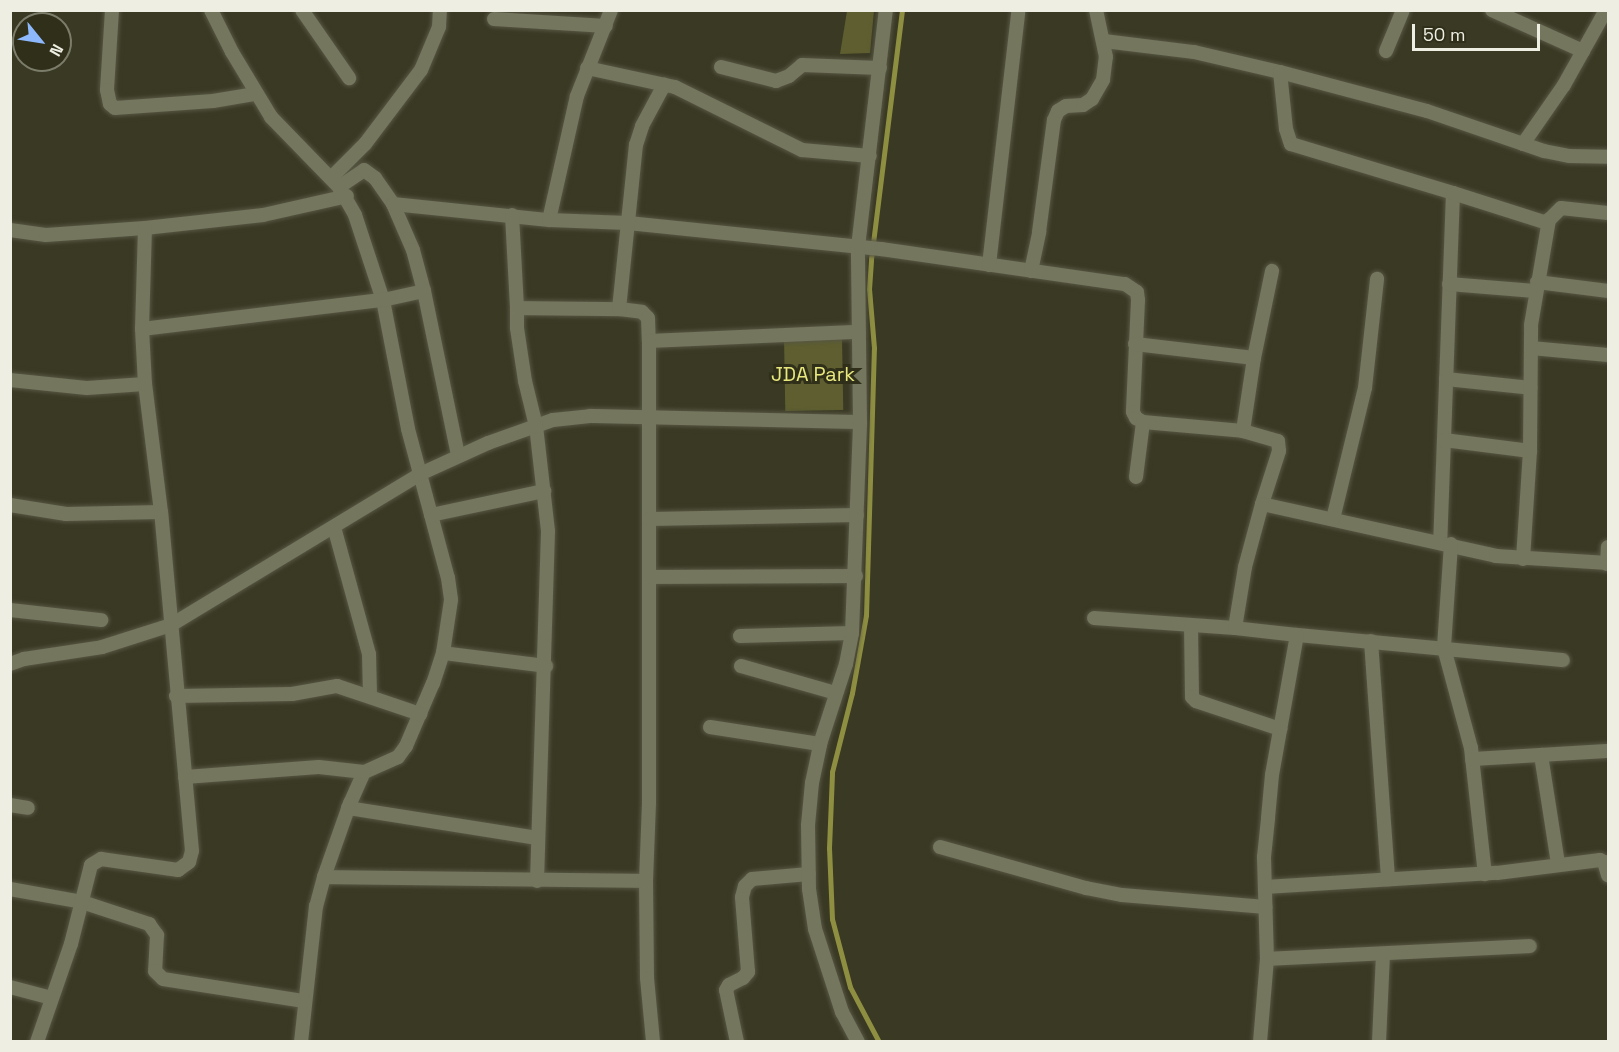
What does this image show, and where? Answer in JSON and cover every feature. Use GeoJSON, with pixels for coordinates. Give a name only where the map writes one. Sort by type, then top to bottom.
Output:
{"type":"FeatureCollection","features":[{"type":"Feature","properties":{"kind":"street"},"geometry":{"type":"LineString","coordinates":[[112,10],[106,90],[110,104],[116,108],[213,101],[255,94]]}},
{"type":"Feature","properties":{"kind":"street"},"geometry":{"type":"LineString","coordinates":[[185,777],[319,767],[364,772],[398,758],[420,714],[443,653],[451,600],[408,429],[382,300],[363,234],[339,187],[271,117],[255,94],[211,10]]}},
{"type":"Feature","properties":{"kind":"street"},"geometry":{"type":"LineString","coordinates":[[302,10],[349,78]]}},
{"type":"Feature","properties":{"kind":"street"},"geometry":{"type":"LineString","coordinates":[[339,187],[372,136],[421,70],[439,27],[440,10]]}},
{"type":"Feature","properties":{"kind":"street"},"geometry":{"type":"LineString","coordinates":[[549,220],[577,96],[612,10]]}},
{"type":"Feature","properties":{"kind":"street"},"geometry":{"type":"LineString","coordinates":[[858,1041],[842,1012],[818,941],[809,874],[812,783],[820,744],[837,693],[852,633],[856,576],[860,423],[861,248],[886,10]]}},
{"type":"Feature","properties":{"kind":"street"},"geometry":{"type":"LineString","coordinates":[[1031,271],[1041,222],[1054,120],[1058,111],[1066,106],[1083,105],[1099,90],[1106,57],[1096,10]]}},
{"type":"Feature","properties":{"kind":"street"},"geometry":{"type":"LineString","coordinates":[[1386,51],[1403,10]]}},
{"type":"Feature","properties":{"kind":"street"},"geometry":{"type":"LineString","coordinates":[[1492,10],[1583,51]]}},
{"type":"Feature","properties":{"kind":"street"},"geometry":{"type":"LineString","coordinates":[[1522,144],[1583,51],[1606,10]]}},
{"type":"Feature","properties":{"kind":"street"},"geometry":{"type":"LineString","coordinates":[[988,265],[1018,13]]}},
{"type":"Feature","properties":{"kind":"street"},"geometry":{"type":"LineString","coordinates":[[494,19],[606,26]]}},
{"type":"Feature","properties":{"kind":"street"},"geometry":{"type":"LineString","coordinates":[[1104,41],[1194,52],[1427,111],[1558,155],[1608,157]]}},
{"type":"Feature","properties":{"kind":"street"},"geometry":{"type":"LineString","coordinates":[[722,67],[776,81],[783,80],[802,65],[880,68]]}},
{"type":"Feature","properties":{"kind":"street"},"geometry":{"type":"LineString","coordinates":[[587,68],[694,94],[791,147],[870,156]]}},
{"type":"Feature","properties":{"kind":"street"},"geometry":{"type":"LineString","coordinates":[[1280,72],[1286,129],[1291,144],[1539,220],[1549,220]]}},
{"type":"Feature","properties":{"kind":"street"},"geometry":{"type":"LineString","coordinates":[[619,309],[636,145],[642,126],[664,85]]}},
{"type":"Feature","properties":{"kind":"street"},"geometry":{"type":"LineString","coordinates":[[10,230],[46,235],[145,228],[263,215],[339,187],[359,172],[370,172],[393,204],[413,250],[458,455]]}},
{"type":"Feature","properties":{"kind":"street"},"geometry":{"type":"LineString","coordinates":[[1453,194],[1444,440],[1444,648],[1471,748],[1485,874]]}},
{"type":"Feature","properties":{"kind":"street"},"geometry":{"type":"LineString","coordinates":[[393,204],[549,220],[628,223],[881,249],[1133,287],[1137,292],[1138,300],[1133,412],[1143,422],[1243,431],[1273,438],[1280,445],[1245,567],[1235,628]]}},
{"type":"Feature","properties":{"kind":"street"},"geometry":{"type":"LineString","coordinates":[[1523,559],[1530,451],[1531,348],[1536,286],[1549,220],[1561,207],[1608,213]]}},
{"type":"Feature","properties":{"kind":"street"},"geometry":{"type":"LineString","coordinates":[[512,215],[517,328],[525,381],[536,426],[544,491],[548,558],[537,881]]}},
{"type":"Feature","properties":{"kind":"street"},"geometry":{"type":"LineString","coordinates":[[37,1041],[71,944],[87,873],[95,860],[171,871],[183,868],[189,862],[192,851],[176,696],[161,512],[145,384],[142,329],[145,228]]}},
{"type":"Feature","properties":{"kind":"street"},"geometry":{"type":"LineString","coordinates":[[1243,431],[1254,358],[1272,271]]}},
{"type":"Feature","properties":{"kind":"street"},"geometry":{"type":"LineString","coordinates":[[1333,519],[1365,388],[1377,279]]}},
{"type":"Feature","properties":{"kind":"street"},"geometry":{"type":"LineString","coordinates":[[1449,284],[1536,286],[1608,291]]}},
{"type":"Feature","properties":{"kind":"street"},"geometry":{"type":"LineString","coordinates":[[142,329],[382,300],[423,291]]}},
{"type":"Feature","properties":{"kind":"street"},"geometry":{"type":"LineString","coordinates":[[517,308],[619,309],[642,312],[648,318],[650,577],[646,978],[653,1041]]}},
{"type":"Feature","properties":{"kind":"street"},"geometry":{"type":"LineString","coordinates":[[649,341],[859,332]]}},
{"type":"Feature","properties":{"kind":"street"},"geometry":{"type":"LineString","coordinates":[[1135,344],[1254,358]]}},
{"type":"Feature","properties":{"kind":"street"},"geometry":{"type":"LineString","coordinates":[[1531,348],[1608,355]]}},
{"type":"Feature","properties":{"kind":"street"},"geometry":{"type":"LineString","coordinates":[[1446,379],[1531,388]]}},
{"type":"Feature","properties":{"kind":"street"},"geometry":{"type":"LineString","coordinates":[[10,380],[81,388],[145,384]]}},
{"type":"Feature","properties":{"kind":"street"},"geometry":{"type":"LineString","coordinates":[[10,663],[102,646],[171,625],[420,474],[458,455],[536,426],[572,417],[860,423]]}},
{"type":"Feature","properties":{"kind":"street"},"geometry":{"type":"LineString","coordinates":[[1136,477],[1143,422]]}},
{"type":"Feature","properties":{"kind":"street"},"geometry":{"type":"LineString","coordinates":[[1444,440],[1530,451]]}},
{"type":"Feature","properties":{"kind":"street"},"geometry":{"type":"LineString","coordinates":[[431,515],[544,491]]}},
{"type":"Feature","properties":{"kind":"street"},"geometry":{"type":"LineString","coordinates":[[1262,504],[1496,556],[1607,563],[1608,547]]}},
{"type":"Feature","properties":{"kind":"street"},"geometry":{"type":"LineString","coordinates":[[10,505],[66,514],[161,512]]}},
{"type":"Feature","properties":{"kind":"street"},"geometry":{"type":"LineString","coordinates":[[650,519],[857,515]]}},
{"type":"Feature","properties":{"kind":"street"},"geometry":{"type":"LineString","coordinates":[[334,527],[369,654],[370,696]]}},
{"type":"Feature","properties":{"kind":"street"},"geometry":{"type":"LineString","coordinates":[[650,577],[856,576]]}},
{"type":"Feature","properties":{"kind":"street"},"geometry":{"type":"LineString","coordinates":[[10,610],[101,620]]}},
{"type":"Feature","properties":{"kind":"street"},"geometry":{"type":"LineString","coordinates":[[1094,618],[1235,628],[1563,660]]}},
{"type":"Feature","properties":{"kind":"street"},"geometry":{"type":"LineString","coordinates":[[1191,625],[1192,697],[1196,701],[1280,729]]}},
{"type":"Feature","properties":{"kind":"street"},"geometry":{"type":"LineString","coordinates":[[740,636],[852,633]]}},
{"type":"Feature","properties":{"kind":"street"},"geometry":{"type":"LineString","coordinates":[[1260,1041],[1267,959],[1264,857],[1270,796],[1297,634]]}},
{"type":"Feature","properties":{"kind":"street"},"geometry":{"type":"LineString","coordinates":[[1371,642],[1388,879]]}},
{"type":"Feature","properties":{"kind":"street"},"geometry":{"type":"LineString","coordinates":[[443,653],[546,666]]}},
{"type":"Feature","properties":{"kind":"street"},"geometry":{"type":"LineString","coordinates":[[741,666],[837,693]]}},
{"type":"Feature","properties":{"kind":"street"},"geometry":{"type":"LineString","coordinates":[[176,696],[292,694],[337,686],[420,714]]}},
{"type":"Feature","properties":{"kind":"street"},"geometry":{"type":"LineString","coordinates":[[710,727],[820,744]]}},
{"type":"Feature","properties":{"kind":"street"},"geometry":{"type":"LineString","coordinates":[[1472,759],[1608,751]]}},
{"type":"Feature","properties":{"kind":"street"},"geometry":{"type":"LineString","coordinates":[[1541,755],[1558,864]]}},
{"type":"Feature","properties":{"kind":"street"},"geometry":{"type":"LineString","coordinates":[[301,1041],[316,906],[348,808],[364,772]]}},
{"type":"Feature","properties":{"kind":"street"},"geometry":{"type":"LineString","coordinates":[[10,805],[28,808]]}},
{"type":"Feature","properties":{"kind":"street"},"geometry":{"type":"LineString","coordinates":[[348,808],[537,838]]}},
{"type":"Feature","properties":{"kind":"street"},"geometry":{"type":"LineString","coordinates":[[940,847],[1086,888],[1122,895],[1266,907]]}},
{"type":"Feature","properties":{"kind":"street"},"geometry":{"type":"LineString","coordinates":[[1265,887],[1485,874],[1600,860],[1604,862],[1608,875]]}},
{"type":"Feature","properties":{"kind":"street"},"geometry":{"type":"LineString","coordinates":[[738,1041],[726,990],[729,985],[743,978],[748,972],[742,897],[745,886],[752,879],[809,874]]}},
{"type":"Feature","properties":{"kind":"street"},"geometry":{"type":"LineString","coordinates":[[324,877],[646,881]]}},
{"type":"Feature","properties":{"kind":"street"},"geometry":{"type":"LineString","coordinates":[[10,889],[82,902],[143,920],[154,929],[157,935],[155,971],[163,979],[304,1001]]}},
{"type":"Feature","properties":{"kind":"street"},"geometry":{"type":"LineString","coordinates":[[1267,959],[1530,946]]}},
{"type":"Feature","properties":{"kind":"street"},"geometry":{"type":"LineString","coordinates":[[1379,1041],[1383,954]]}},
{"type":"Feature","properties":{"kind":"street"},"geometry":{"type":"LineString","coordinates":[[10,987],[52,998]]}},
{"type":"Feature","properties":{"kind":"green space"},"geometry":{"type":"Polygon","coordinates":[[[847,11],[874,11],[870,53],[840,54],[847,11]]]}},
{"type":"Feature","properties":{"kind":"green space","name":"JDA Park"},"geometry":{"type":"Polygon","coordinates":[[[842,337],[843,410],[785,411],[784,338],[842,337]]]}},
{"type":"Feature","properties":{"kind":"waterway"},"geometry":{"type":"LineString","coordinates":[[879,1042],[850,987],[832,919],[829,848],[832,772],[852,693],[866,615],[874,348],[869,289],[902,10]]}}]}
